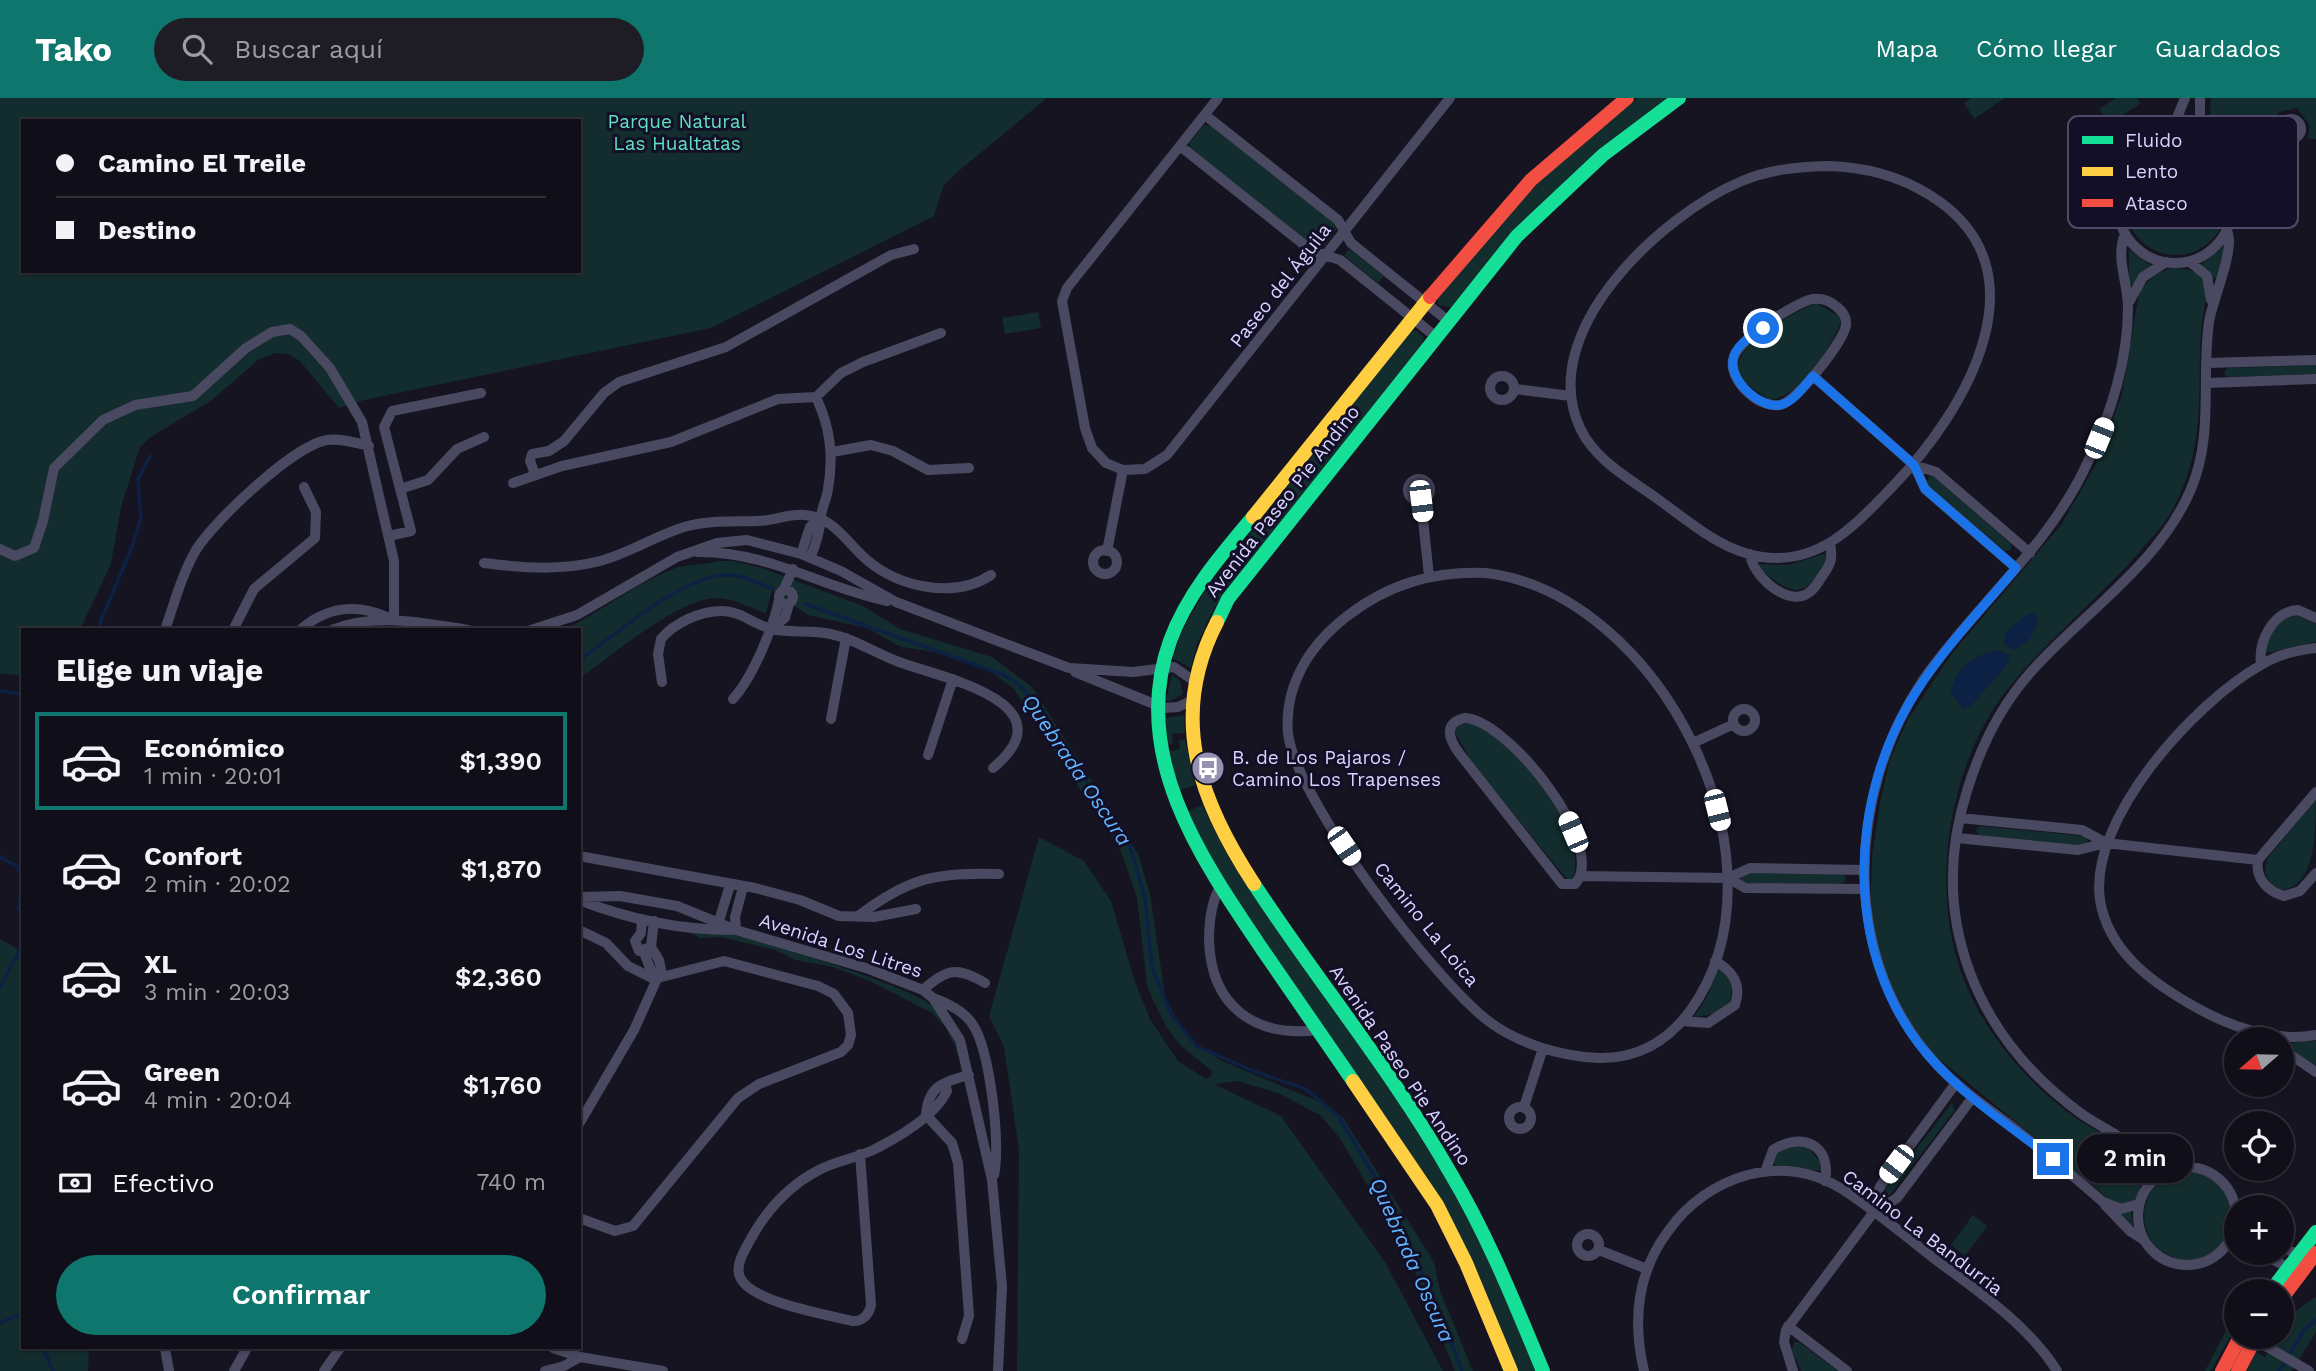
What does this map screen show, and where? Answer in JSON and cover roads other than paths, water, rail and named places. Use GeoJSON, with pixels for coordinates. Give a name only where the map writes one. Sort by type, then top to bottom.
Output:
{"type":"FeatureCollection","features":[{"type":"Feature","properties":{"kind":"main road","name":"Avenida Paseo Pie Andino"},"geometry":{"type":"LineString","coordinates":[[1511,1371],[1466,1263],[1437,1205],[1220,887],[1194,844],[1174,799],[1160,748],[1158,706],[1162,669],[1178,624],[1198,589],[1412,318],[1509,202],[1550,161],[1628,98]]}},
{"type":"Feature","properties":{"kind":"main road","name":"Avenida Paseo Pie Andino"},"geometry":{"type":"LineString","coordinates":[[1543,1371],[1470,1204],[1427,1134],[1236,859],[1195,795],[1191,701],[1207,637],[1228,599],[1447,320],[1517,236],[1566,187],[1679,98]]}},
{"type":"Feature","properties":{"kind":"main road"},"geometry":{"type":"LineString","coordinates":[[1174,799],[1195,795]]}},
{"type":"Feature","properties":{"kind":"main road"},"geometry":{"type":"LineString","coordinates":[[2284,1279],[2308,1256],[2316,1232]]}},
{"type":"Feature","properties":{"kind":"main road"},"geometry":{"type":"LineString","coordinates":[[2290,1279],[2293,1271]]}},
{"type":"Feature","properties":{"kind":"main road"},"geometry":{"type":"LineString","coordinates":[[2222,1371],[2241,1349]]}},
{"type":"Feature","properties":{"kind":"main road"},"geometry":{"type":"LineString","coordinates":[[2238,1371],[2246,1349]]}},
{"type":"Feature","properties":{"kind":"street"},"geometry":{"type":"LineString","coordinates":[[1107,551],[1123,470],[1101,459],[1086,435],[1062,301],[1068,288],[1218,98]]}},
{"type":"Feature","properties":{"kind":"street","name":"Paseo del Águila"},"geometry":{"type":"LineString","coordinates":[[1123,470],[1144,469],[1167,455],[1450,98]]}},
{"type":"Feature","properties":{"kind":"street"},"geometry":{"type":"LineString","coordinates":[[2178,116],[2185,98]]}},
{"type":"Feature","properties":{"kind":"street"},"geometry":{"type":"LineString","coordinates":[[2200,98],[2200,116]]}},
{"type":"Feature","properties":{"kind":"street"},"geometry":{"type":"LineString","coordinates":[[1205,115],[1338,220],[1351,243],[1447,320]]}},
{"type":"Feature","properties":{"kind":"street"},"geometry":{"type":"LineString","coordinates":[[1180,146],[1312,251],[1340,260],[1435,336]]}},
{"type":"Feature","properties":{"kind":"street"},"geometry":{"type":"LineString","coordinates":[[1820,166],[1866,169],[1910,184],[1958,216],[1977,244],[1989,283],[1986,328],[1977,362],[1955,409],[1914,465],[1851,529],[1830,544],[1787,557],[1750,554],[1710,537],[1600,455],[1580,427],[1572,396],[1576,354],[1595,309],[1640,253],[1670,225],[1724,189],[1769,172],[1820,166]]}},
{"type":"Feature","properties":{"kind":"street"},"geometry":{"type":"LineString","coordinates":[[2124,228],[2142,253],[2166,262],[2190,262],[2212,250],[2228,228]]}},
{"type":"Feature","properties":{"kind":"street"},"geometry":{"type":"LineString","coordinates":[[2211,308],[2230,243],[2228,228]]}},
{"type":"Feature","properties":{"kind":"street"},"geometry":{"type":"LineString","coordinates":[[2126,234],[2121,253],[2128,306],[2119,372],[2106,421],[2070,496],[2030,552],[1939,660],[1899,722],[1877,784],[1864,870],[1864,889],[1874,954],[1890,998],[1918,1043],[1956,1083],[2103,1202],[2130,1231],[2144,1240],[2162,1258],[2186,1265],[2210,1260],[2224,1249]]}},
{"type":"Feature","properties":{"kind":"street"},"geometry":{"type":"LineString","coordinates":[[535,474],[530,461],[532,454],[549,451],[564,441],[596,402],[619,382],[726,347],[891,255],[914,249]]}},
{"type":"Feature","properties":{"kind":"street"},"geometry":{"type":"LineString","coordinates":[[2128,306],[2143,277],[2166,262]]}},
{"type":"Feature","properties":{"kind":"street"},"geometry":{"type":"LineString","coordinates":[[2190,262],[2204,272],[2209,281],[2211,308],[2203,446],[2185,502],[2151,550],[2106,599],[2043,659],[2012,695],[1980,752],[1960,818],[1954,882],[1958,927],[1967,969],[1983,1007],[2013,1050],[2079,1112],[2122,1138],[2221,1179],[2231,1195]]}},
{"type":"Feature","properties":{"kind":"street"},"geometry":{"type":"LineString","coordinates":[[1822,299],[1843,312],[1846,324],[1813,376],[1789,401],[1773,406],[1758,399],[1739,383],[1733,369],[1733,359],[1742,345],[1774,320],[1801,303],[1822,299]]}},
{"type":"Feature","properties":{"kind":"street"},"geometry":{"type":"LineString","coordinates":[[0,550],[15,556],[34,548],[43,521],[54,468],[103,420],[135,405],[193,396],[246,348],[282,328],[301,336],[330,368],[350,398],[369,446],[394,561],[394,620]]}},
{"type":"Feature","properties":{"kind":"street"},"geometry":{"type":"LineString","coordinates":[[513,483],[535,474],[671,442],[778,399],[816,397],[841,373],[941,333]]}},
{"type":"Feature","properties":{"kind":"street"},"geometry":{"type":"LineString","coordinates":[[2207,363],[2316,359]]}},
{"type":"Feature","properties":{"kind":"street"},"geometry":{"type":"LineString","coordinates":[[1813,376],[1914,465],[1936,472],[2030,552]]}},
{"type":"Feature","properties":{"kind":"street"},"geometry":{"type":"LineString","coordinates":[[2207,383],[2316,379]]}},
{"type":"Feature","properties":{"kind":"street"},"geometry":{"type":"LineString","coordinates":[[1515,389],[1572,396]]}},
{"type":"Feature","properties":{"kind":"street"},"geometry":{"type":"LineString","coordinates":[[389,536],[411,531],[384,427],[392,411],[481,393]]}},
{"type":"Feature","properties":{"kind":"street"},"geometry":{"type":"LineString","coordinates":[[805,556],[810,527],[821,517],[829,483],[832,452],[827,424],[816,397]]}},
{"type":"Feature","properties":{"kind":"street"},"geometry":{"type":"LineString","coordinates":[[400,488],[428,480],[457,449],[484,437]]}},
{"type":"Feature","properties":{"kind":"street"},"geometry":{"type":"LineString","coordinates":[[166,628],[196,550],[210,532],[267,476],[306,447],[324,440],[369,446]]}},
{"type":"Feature","properties":{"kind":"street"},"geometry":{"type":"LineString","coordinates":[[832,452],[871,445],[892,451],[928,470],[969,468]]}},
{"type":"Feature","properties":{"kind":"street"},"geometry":{"type":"LineString","coordinates":[[1914,465],[1925,489],[2016,568]]}},
{"type":"Feature","properties":{"kind":"street"},"geometry":{"type":"LineString","coordinates":[[234,628],[254,589],[316,538],[316,512],[303,487]]}},
{"type":"Feature","properties":{"kind":"street"},"geometry":{"type":"LineString","coordinates":[[1421,501],[1429,576]]}},
{"type":"Feature","properties":{"kind":"street"},"geometry":{"type":"LineString","coordinates":[[484,563],[520,567],[573,566],[617,556],[697,524],[757,522],[792,514],[821,517],[832,524],[869,562],[903,579],[933,588],[956,589],[977,584],[991,575]]}},
{"type":"Feature","properties":{"kind":"street"},"geometry":{"type":"LineString","coordinates":[[537,628],[577,615],[667,562],[725,541],[762,542],[805,556],[841,571],[896,603]]}},
{"type":"Feature","properties":{"kind":"street"},"geometry":{"type":"LineString","coordinates":[[758,557],[757,550],[762,542]]}},
{"type":"Feature","properties":{"kind":"street"},"geometry":{"type":"LineString","coordinates":[[1750,554],[1752,565],[1761,576],[1786,595],[1800,596],[1813,589],[1829,566],[1832,556],[1830,544]]}},
{"type":"Feature","properties":{"kind":"street"},"geometry":{"type":"LineString","coordinates":[[689,553],[758,557],[832,585],[896,603],[1131,692],[1158,706],[1178,707],[1191,701]]}},
{"type":"Feature","properties":{"kind":"street"},"geometry":{"type":"LineString","coordinates":[[788,591],[793,569]]}},
{"type":"Feature","properties":{"kind":"street"},"geometry":{"type":"LineString","coordinates":[[832,585],[841,571]]}},
{"type":"Feature","properties":{"kind":"street","name":"Camino La Loica"},"geometry":{"type":"LineString","coordinates":[[1461,572],[1500,574],[1527,582],[1572,605],[1604,628],[1661,691],[1693,743],[1717,810],[1728,878],[1715,961],[1700,995],[1682,1021],[1653,1045],[1626,1056],[1591,1058],[1543,1048],[1517,1038],[1491,1023],[1445,980],[1350,854],[1305,784],[1293,758],[1288,734],[1288,708],[1297,676],[1309,653],[1331,629],[1366,602],[1401,585],[1429,576],[1461,572]]}},
{"type":"Feature","properties":{"kind":"street"},"geometry":{"type":"LineString","coordinates":[[733,699],[745,683],[784,602],[780,593],[788,591],[804,574]]}},
{"type":"Feature","properties":{"kind":"street"},"geometry":{"type":"LineString","coordinates":[[303,628],[319,616],[350,608],[371,610],[394,620]]}},
{"type":"Feature","properties":{"kind":"street"},"geometry":{"type":"LineString","coordinates":[[2262,664],[2260,646],[2280,616],[2298,610],[2316,618]]}},
{"type":"Feature","properties":{"kind":"street"},"geometry":{"type":"LineString","coordinates":[[662,682],[659,644],[668,632],[682,622],[702,614],[728,611],[770,629],[817,632],[846,638],[896,661],[987,693],[1018,722],[1018,739],[993,768]]}},
{"type":"Feature","properties":{"kind":"street"},"geometry":{"type":"LineString","coordinates":[[339,628],[364,621],[394,620],[453,628]]}},
{"type":"Feature","properties":{"kind":"street"},"geometry":{"type":"LineString","coordinates":[[831,719],[846,638]]}},
{"type":"Feature","properties":{"kind":"street"},"geometry":{"type":"LineString","coordinates":[[2242,1027],[2197,1008],[2151,980],[2133,962],[2117,942],[2102,909],[2099,876],[2106,843],[2141,783],[2168,746],[2217,698],[2262,664],[2284,654],[2316,648]]}},
{"type":"Feature","properties":{"kind":"street"},"geometry":{"type":"LineString","coordinates":[[1069,668],[1133,672],[1178,668],[1194,681]]}},
{"type":"Feature","properties":{"kind":"street"},"geometry":{"type":"LineString","coordinates":[[1131,692],[1129,682],[1133,672]]}},
{"type":"Feature","properties":{"kind":"street"},"geometry":{"type":"LineString","coordinates":[[928,755],[953,679]]}},
{"type":"Feature","properties":{"kind":"street"},"geometry":{"type":"LineString","coordinates":[[1464,718],[1483,722],[1514,747],[1541,778],[1563,808],[1573,832],[1580,876],[1572,886],[1562,884],[1459,753],[1449,733],[1453,722],[1464,718]]}},
{"type":"Feature","properties":{"kind":"street"},"geometry":{"type":"LineString","coordinates":[[1693,743],[1734,724]]}},
{"type":"Feature","properties":{"kind":"street"},"geometry":{"type":"LineString","coordinates":[[2316,792],[2258,860],[2258,871],[2265,885],[2284,896],[2300,891],[2316,873]]}},
{"type":"Feature","properties":{"kind":"street"},"geometry":{"type":"LineString","coordinates":[[1960,818],[2082,830],[2106,843]]}},
{"type":"Feature","properties":{"kind":"street"},"geometry":{"type":"LineString","coordinates":[[1957,838],[2078,850],[2106,843],[2258,860]]}},
{"type":"Feature","properties":{"kind":"street"},"geometry":{"type":"LineString","coordinates":[[581,856],[800,900],[839,916],[856,917],[916,909]]}},
{"type":"Feature","properties":{"kind":"street"},"geometry":{"type":"LineString","coordinates":[[1580,876],[1728,878],[1750,868],[1864,870]]}},
{"type":"Feature","properties":{"kind":"street"},"geometry":{"type":"LineString","coordinates":[[856,917],[913,881],[965,874],[999,874]]}},
{"type":"Feature","properties":{"kind":"street"},"geometry":{"type":"LineString","coordinates":[[1728,878],[1745,888],[1864,889]]}},
{"type":"Feature","properties":{"kind":"street"},"geometry":{"type":"LineString","coordinates":[[719,921],[730,885]]}},
{"type":"Feature","properties":{"kind":"street"},"geometry":{"type":"LineString","coordinates":[[736,930],[735,917],[743,887]]}},
{"type":"Feature","properties":{"kind":"street"},"geometry":{"type":"LineString","coordinates":[[1220,887],[1213,900],[1209,938],[1214,974],[1224,998],[1243,1016],[1269,1027],[1299,1032],[1319,1030]]}},
{"type":"Feature","properties":{"kind":"street"},"geometry":{"type":"LineString","coordinates":[[609,911],[607,905],[611,895]]}},
{"type":"Feature","properties":{"kind":"street","name":"Avenida Los Litres"},"geometry":{"type":"LineString","coordinates":[[581,899],[611,895],[650,900],[699,913],[736,930]]}},
{"type":"Feature","properties":{"kind":"street","name":"Avenida Los Litres"},"geometry":{"type":"LineString","coordinates":[[581,900],[609,911],[654,922],[736,930],[818,952],[923,990],[965,1017],[973,1024],[985,1057],[997,1157],[992,1180]]}},
{"type":"Feature","properties":{"kind":"street"},"geometry":{"type":"LineString","coordinates":[[695,928],[699,913]]}},
{"type":"Feature","properties":{"kind":"street"},"geometry":{"type":"LineString","coordinates":[[642,919],[641,933],[635,941],[639,951],[648,949]]}},
{"type":"Feature","properties":{"kind":"street"},"geometry":{"type":"LineString","coordinates":[[648,949],[654,922]]}},
{"type":"Feature","properties":{"kind":"street"},"geometry":{"type":"LineString","coordinates":[[581,931],[606,943],[628,966],[654,979],[724,961],[818,986],[843,1002],[851,1025],[848,1045],[841,1052],[759,1084],[738,1098],[633,1226],[615,1231],[581,1219]]}},
{"type":"Feature","properties":{"kind":"street"},"geometry":{"type":"LineString","coordinates":[[581,1121],[634,1030],[654,979],[661,970],[659,960],[648,949]]}},
{"type":"Feature","properties":{"kind":"street"},"geometry":{"type":"LineString","coordinates":[[1682,1021],[1709,1023],[1735,1005],[1735,977],[1730,970],[1715,961]]}},
{"type":"Feature","properties":{"kind":"street"},"geometry":{"type":"LineString","coordinates":[[923,990],[939,976],[958,971],[985,983]]}},
{"type":"Feature","properties":{"kind":"street","name":"Avenida Los Litres"},"geometry":{"type":"LineString","coordinates":[[933,998],[960,1040],[976,1120],[992,1180],[1002,1286],[998,1371]]}},
{"type":"Feature","properties":{"kind":"street"},"geometry":{"type":"LineString","coordinates":[[952,1027],[958,1017],[965,1017]]}},
{"type":"Feature","properties":{"kind":"street"},"geometry":{"type":"LineString","coordinates":[[2294,1037],[2316,1035]]}},
{"type":"Feature","properties":{"kind":"street"},"geometry":{"type":"LineString","coordinates":[[1524,1107],[1543,1048]]}},
{"type":"Feature","properties":{"kind":"street"},"geometry":{"type":"LineString","coordinates":[[2294,1057],[2316,1072]]}},
{"type":"Feature","properties":{"kind":"street"},"geometry":{"type":"LineString","coordinates":[[860,1154],[871,1305],[868,1314],[860,1320],[852,1321],[766,1297],[748,1288],[739,1276],[738,1264],[755,1231],[773,1206],[813,1173],[860,1154],[877,1148],[940,1105],[947,1091],[945,1084],[969,1075]]}},
{"type":"Feature","properties":{"kind":"street"},"geometry":{"type":"LineString","coordinates":[[1874,1213],[1875,1197],[1881,1185],[1956,1083]]}},
{"type":"Feature","properties":{"kind":"street"},"geometry":{"type":"LineString","coordinates":[[1793,1371],[1784,1342],[1788,1326],[1874,1213],[1897,1198],[1973,1097]]}},
{"type":"Feature","properties":{"kind":"street"},"geometry":{"type":"LineString","coordinates":[[926,1115],[952,1143],[958,1163],[969,1316],[962,1339]]}},
{"type":"Feature","properties":{"kind":"street"},"geometry":{"type":"LineString","coordinates":[[976,1120],[988,1125],[994,1118]]}},
{"type":"Feature","properties":{"kind":"street"},"geometry":{"type":"LineString","coordinates":[[2122,1138],[2139,1154],[2148,1185]]}},
{"type":"Feature","properties":{"kind":"street","name":"Camino La Bandurria"},"geometry":{"type":"LineString","coordinates":[[1765,1172],[1773,1150],[1793,1140],[1803,1140],[1811,1144],[1823,1159],[1825,1181]]}},
{"type":"Feature","properties":{"kind":"street"},"geometry":{"type":"LineString","coordinates":[[2144,1240],[2138,1219],[2139,1204],[2148,1185],[2172,1169],[2193,1167]]}},
{"type":"Feature","properties":{"kind":"street","name":"Camino La Bandurria"},"geometry":{"type":"LineString","coordinates":[[1644,1371],[1637,1323],[1647,1269],[1667,1232],[1702,1195],[1736,1178],[1765,1172],[1797,1173],[1842,1189],[1992,1304],[2037,1345],[2056,1371]]}},
{"type":"Feature","properties":{"kind":"street"},"geometry":{"type":"LineString","coordinates":[[2103,1202],[2121,1209],[2139,1204]]}},
{"type":"Feature","properties":{"kind":"street"},"geometry":{"type":"LineString","coordinates":[[1599,1250],[1647,1269]]}},
{"type":"Feature","properties":{"kind":"street"},"geometry":{"type":"LineString","coordinates":[[2282,1265],[2293,1271]]}},
{"type":"Feature","properties":{"kind":"street"},"geometry":{"type":"LineString","coordinates":[[1788,1326],[1847,1371]]}},
{"type":"Feature","properties":{"kind":"street"},"geometry":{"type":"LineString","coordinates":[[165,1349],[169,1371]]}},
{"type":"Feature","properties":{"kind":"street"},"geometry":{"type":"LineString","coordinates":[[234,1371],[246,1349]]}},
{"type":"Feature","properties":{"kind":"street"},"geometry":{"type":"LineString","coordinates":[[324,1371],[339,1349]]}},
{"type":"Feature","properties":{"kind":"street"},"geometry":{"type":"LineString","coordinates":[[556,1349],[580,1357],[663,1371]]}},
{"type":"Feature","properties":{"kind":"street"},"geometry":{"type":"LineString","coordinates":[[2271,1349],[2309,1371]]}},
{"type":"Feature","properties":{"kind":"street"},"geometry":{"type":"LineString","coordinates":[[545,1371],[564,1366],[580,1357]]}},
{"type":"Feature","properties":{"kind":"water"},"geometry":{"type":"Polygon","coordinates":[[[2029,613],[2034,613],[2038,622],[2030,639],[2014,650],[2004,644],[2005,633],[2029,613]]]}},
{"type":"Feature","properties":{"kind":"water"},"geometry":{"type":"Polygon","coordinates":[[[1998,650],[2010,655],[2007,665],[1971,706],[1963,709],[1951,693],[1956,677],[1974,659],[1998,650]]]}},
{"type":"Feature","properties":{"kind":"waterway"},"geometry":{"type":"LineString","coordinates":[[98,628],[132,547],[141,518],[138,479],[150,456]]}},
{"type":"Feature","properties":{"kind":"waterway","name":"Quebrada Oscura"},"geometry":{"type":"LineString","coordinates":[[581,659],[650,608],[691,584],[710,577],[739,576],[773,589]]}},
{"type":"Feature","properties":{"kind":"waterway","name":"Quebrada Oscura"},"geometry":{"type":"LineString","coordinates":[[805,604],[1004,675],[1021,686],[1129,843],[1145,898],[1152,968],[1171,1014],[1196,1046],[1256,1072],[1306,1089],[1338,1116],[1386,1195],[1442,1318],[1462,1371]]}},
{"type":"Feature","properties":{"kind":"waterway"},"geometry":{"type":"LineString","coordinates":[[0,691],[21,694]]}},
{"type":"Feature","properties":{"kind":"waterway"},"geometry":{"type":"LineString","coordinates":[[0,857],[17,866],[21,875]]}},
{"type":"Feature","properties":{"kind":"waterway"},"geometry":{"type":"LineString","coordinates":[[18,909],[21,892]]}},
{"type":"Feature","properties":{"kind":"waterway"},"geometry":{"type":"LineString","coordinates":[[0,988],[21,947]]}},
{"type":"Feature","properties":{"kind":"waterway","name":"Quebrada Oscura"},"geometry":{"type":"LineString","coordinates":[[0,1323],[21,1314]]}},
{"type":"Feature","properties":{"kind":"waterway"},"geometry":{"type":"LineString","coordinates":[[2279,1371],[2305,1329],[2316,1320]]}},
{"type":"Feature","properties":{"kind":"waterway"},"geometry":{"type":"LineString","coordinates":[[43,1349],[53,1371]]}},
{"type":"Feature","properties":{"kind":"place","name":"B. de Los Pajaros / Camino Los Trapenses"},"geometry":{"type":"Point","coordinates":[1208,768]}},
{"type":"Feature","properties":{"kind":"park label","name":"Parque Natural Las Hualtatas"},"geometry":{"type":"Point","coordinates":[677,132]}}]}
